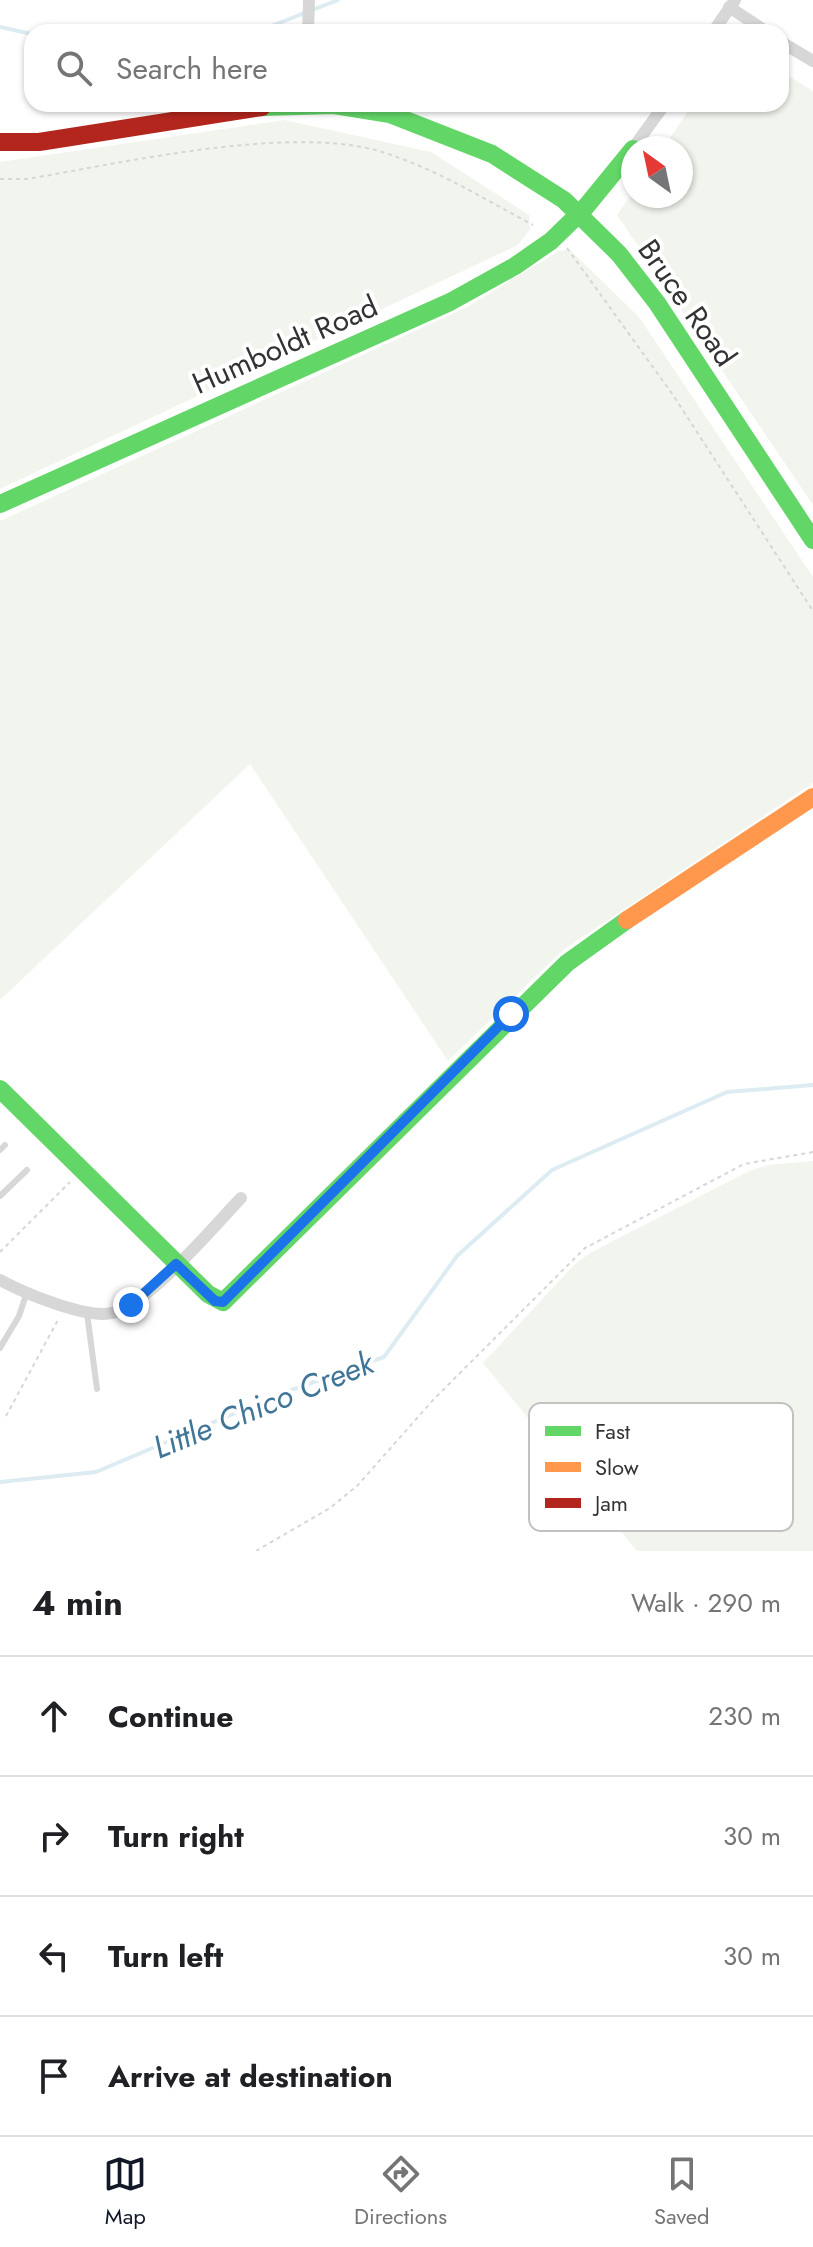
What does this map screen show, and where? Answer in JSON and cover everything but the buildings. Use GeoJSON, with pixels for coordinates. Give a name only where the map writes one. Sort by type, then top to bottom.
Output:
{"type":"FeatureCollection","features":[{"type":"Feature","properties":{"kind":"street"},"geometry":{"type":"LineString","coordinates":[[308,24],[309,2]]}},
{"type":"Feature","properties":{"kind":"street"},"geometry":{"type":"LineString","coordinates":[[718,24],[732,4],[757,24]]}},
{"type":"Feature","properties":{"kind":"street"},"geometry":{"type":"LineString","coordinates":[[789,47],[813,61]]}},
{"type":"Feature","properties":{"kind":"street","name":"Bruce Road"},"geometry":{"type":"LineString","coordinates":[[0,142],[39,142],[220,112]]}},
{"type":"Feature","properties":{"kind":"street","name":"Bruce Road"},"geometry":{"type":"LineString","coordinates":[[378,112],[438,130],[511,164],[579,214],[619,254],[657,303],[813,540]]}},
{"type":"Feature","properties":{"kind":"street"},"geometry":{"type":"LineString","coordinates":[[643,136],[659,112]]}},
{"type":"Feature","properties":{"kind":"street","name":"Humboldt Road"},"geometry":{"type":"LineString","coordinates":[[0,504],[450,302],[503,274],[551,241],[579,214],[621,163]]}},
{"type":"Feature","properties":{"kind":"street"},"geometry":{"type":"LineString","coordinates":[[0,1089],[176,1264],[215,1301],[223,1302],[567,963],[652,902],[813,797]]}},
{"type":"Feature","properties":{"kind":"street"},"geometry":{"type":"LineString","coordinates":[[0,1280],[87,1312],[111,1313],[131,1305],[241,1198]]}},
{"type":"Feature","properties":{"kind":"lane"},"geometry":{"type":"LineString","coordinates":[[0,1196],[27,1170]]}},
{"type":"Feature","properties":{"kind":"lane"},"geometry":{"type":"LineString","coordinates":[[0,1348],[19,1316],[27,1292]]}},
{"type":"Feature","properties":{"kind":"lane"},"geometry":{"type":"LineString","coordinates":[[87,1312],[97,1389]]}},
{"type":"Feature","properties":{"kind":"path"},"geometry":{"type":"LineString","coordinates":[[0,179],[27,179],[258,144],[345,144],[378,151],[448,177],[533,225]]}},
{"type":"Feature","properties":{"kind":"path"},"geometry":{"type":"LineString","coordinates":[[566,246],[673,395],[813,611]]}},
{"type":"Feature","properties":{"kind":"path"},"geometry":{"type":"LineString","coordinates":[[256,1551],[330,1508],[357,1486],[434,1399],[585,1248],[744,1164],[813,1152]]}},
{"type":"Feature","properties":{"kind":"path"},"geometry":{"type":"LineString","coordinates":[[0,1252],[72,1180]]}},
{"type":"Feature","properties":{"kind":"path"},"geometry":{"type":"LineString","coordinates":[[6,1416],[59,1318]]}},
{"type":"Feature","properties":{"kind":"shaded area"},"geometry":{"type":"Polygon","coordinates":[[[789,76],[813,91],[813,505],[617,215],[622,208],[693,208],[693,136],[671,136],[688,112],[789,112],[789,76]]]}},
{"type":"Feature","properties":{"kind":"shaded area"},"geometry":{"type":"Polygon","coordinates":[[[284,120],[431,152],[529,215],[530,229],[518,245],[0,489],[0,162],[284,120]]]}},
{"type":"Feature","properties":{"kind":"shaded area"},"geometry":{"type":"Polygon","coordinates":[[[569,249],[639,317],[813,577],[813,783],[563,950],[448,1061],[250,764],[0,1000],[0,521],[467,307],[559,251],[569,249]]]}},
{"type":"Feature","properties":{"kind":"shaded area"},"geometry":{"type":"Polygon","coordinates":[[[813,1161],[813,1551],[637,1551],[621,1531],[793,1531],[793,1403],[529,1403],[529,1419],[483,1363],[574,1265],[590,1253],[749,1171],[768,1165],[813,1161]]]}},
{"type":"Feature","properties":{"kind":"waterway"},"geometry":{"type":"LineString","coordinates":[[276,24],[338,0]]}},
{"type":"Feature","properties":{"kind":"waterway"},"geometry":{"type":"LineString","coordinates":[[0,27],[24,32]]}},
{"type":"Feature","properties":{"kind":"waterway","name":"Little Chico Creek"},"geometry":{"type":"LineString","coordinates":[[0,1482],[96,1472],[280,1394],[384,1357],[457,1256],[552,1170],[727,1092],[813,1085]]}},
{"type":"Feature","properties":{"kind":"traffic: fast"},"geometry":{"type":"LineString","coordinates":[[378,112],[390,114],[492,154],[564,200],[619,254],[657,303],[813,540]]}},
{"type":"Feature","properties":{"kind":"traffic: fast"},"geometry":{"type":"LineString","coordinates":[[0,504],[450,302],[515,266],[551,241],[584,209],[621,164]]}},
{"type":"Feature","properties":{"kind":"traffic: fast"},"geometry":{"type":"LineString","coordinates":[[0,1089],[208,1294],[223,1302],[567,963],[627,920]]}},
{"type":"Feature","properties":{"kind":"traffic: slow"},"geometry":{"type":"LineString","coordinates":[[627,920],[813,797]]}},
{"type":"Feature","properties":{"kind":"traffic: jam"},"geometry":{"type":"LineString","coordinates":[[0,142],[39,142],[230,112]]}},
{"type":"Feature","properties":{"kind":"route"},"geometry":{"type":"LineString","coordinates":[[131,1305],[176,1264],[215,1301],[223,1302],[511,1014]]}}]}
